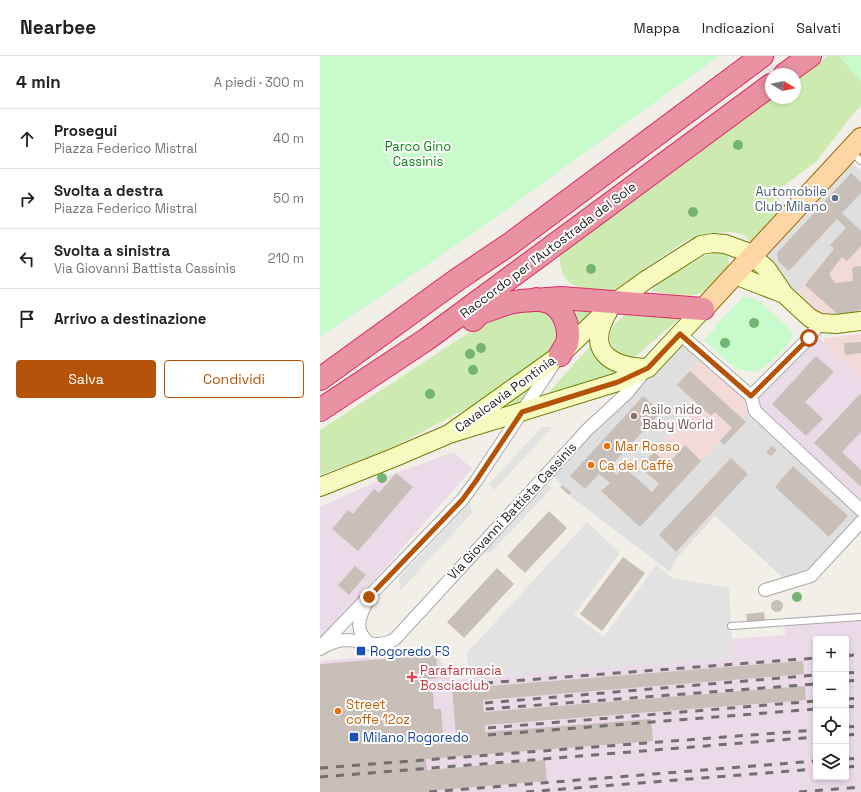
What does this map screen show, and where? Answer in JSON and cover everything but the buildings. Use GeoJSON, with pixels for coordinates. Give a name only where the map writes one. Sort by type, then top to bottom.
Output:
{"type":"FeatureCollection","features":[{"type":"Feature","properties":{"kind":"highway","name":"Raccordo per l'Autostrada del Sole"},"geometry":{"type":"LineString","coordinates":[[320,379],[458,279],[510,244],[762,56]]}},
{"type":"Feature","properties":{"kind":"highway"},"geometry":{"type":"LineString","coordinates":[[793,68],[810,56]]}},
{"type":"Feature","properties":{"kind":"highway","name":"Raccordo per l'Autostrada del Sole"},"geometry":{"type":"LineString","coordinates":[[320,410],[438,332],[765,89]]}},
{"type":"Feature","properties":{"kind":"highway"},"geometry":{"type":"LineString","coordinates":[[320,421],[354,401],[456,334],[480,313],[508,303],[536,299],[568,298],[614,303],[703,309]]}},
{"type":"Feature","properties":{"kind":"highway"},"geometry":{"type":"LineString","coordinates":[[536,299],[549,302],[563,315],[566,323],[567,343],[560,354]]}},
{"type":"Feature","properties":{"kind":"main road","name":"Via Giovanni Battista Cassinis"},"geometry":{"type":"LineString","coordinates":[[703,309],[752,256],[857,150]]}},
{"type":"Feature","properties":{"kind":"street","name":"Via Giovanni Battista Cassinis"},"geometry":{"type":"LineString","coordinates":[[320,648],[462,500],[560,354],[614,303],[700,245],[713,243],[725,244],[741,249],[752,256]]}},
{"type":"Feature","properties":{"kind":"street"},"geometry":{"type":"LineString","coordinates":[[752,256],[767,270],[784,294],[810,318],[820,323],[836,324],[861,321]]}},
{"type":"Feature","properties":{"kind":"street"},"geometry":{"type":"LineString","coordinates":[[735,275],[784,294]]}},
{"type":"Feature","properties":{"kind":"street","name":"Via Giovanni Battista Cassinis"},"geometry":{"type":"LineString","coordinates":[[614,303],[604,319],[598,336],[602,350],[606,356],[619,363],[636,368],[648,368]]}},
{"type":"Feature","properties":{"kind":"street","name":"Via Giovanni Battista Cassinis"},"geometry":{"type":"LineString","coordinates":[[320,648],[334,642],[346,640],[372,645],[383,644],[395,639],[419,611],[588,429],[627,393],[648,368],[703,309]]}},
{"type":"Feature","properties":{"kind":"street"},"geometry":{"type":"LineString","coordinates":[[751,396],[808,339],[820,323]]}},
{"type":"Feature","properties":{"kind":"street"},"geometry":{"type":"LineString","coordinates":[[680,334],[751,396],[755,411],[861,510]]}},
{"type":"Feature","properties":{"kind":"street","name":"Cavalcavia Pontinia"},"geometry":{"type":"LineString","coordinates":[[449,434],[560,354]]}},
{"type":"Feature","properties":{"kind":"street","name":"Via Giovanni Battista Cassinis"},"geometry":{"type":"LineString","coordinates":[[522,412],[618,382],[648,368]]}},
{"type":"Feature","properties":{"kind":"street","name":"Cavalcavia Pontinia"},"geometry":{"type":"LineString","coordinates":[[320,487],[399,456],[449,434],[522,412]]}},
{"type":"Feature","properties":{"kind":"street"},"geometry":{"type":"LineString","coordinates":[[765,590],[811,576],[861,522]]}},
{"type":"Feature","properties":{"kind":"street","name":"Via Giovanni Battista Cassinis"},"geometry":{"type":"LineString","coordinates":[[369,597],[360,617],[359,625],[362,636],[372,645]]}},
{"type":"Feature","properties":{"kind":"lane"},"geometry":{"type":"LineString","coordinates":[[731,626],[861,617]]}},
{"type":"Feature","properties":{"kind":"shaded area"},"geometry":{"type":"Polygon","coordinates":[[[844,157],[861,171],[861,246],[847,261],[835,249],[791,301],[752,256],[844,157]]]}},
{"type":"Feature","properties":{"kind":"shaded area"},"geometry":{"type":"Polygon","coordinates":[[[861,246],[861,321],[836,324],[791,301],[834,249],[847,261],[861,246]]]}},
{"type":"Feature","properties":{"kind":"shaded area"},"geometry":{"type":"Polygon","coordinates":[[[813,332],[861,378],[861,510],[755,411],[751,396],[813,332]]]}},
{"type":"Feature","properties":{"kind":"shaded area"},"geometry":{"type":"Polygon","coordinates":[[[680,334],[705,356],[690,371],[698,404],[648,459],[732,428],[753,405],[861,510],[861,522],[811,576],[789,583],[715,516],[675,560],[670,572],[569,495],[570,492],[548,472],[680,334]]]}},
{"type":"Feature","properties":{"kind":"shaded area"},"geometry":{"type":"Polygon","coordinates":[[[861,334],[861,378],[824,343],[824,338],[861,334]]]}},
{"type":"Feature","properties":{"kind":"shaded area"},"geometry":{"type":"Polygon","coordinates":[[[705,356],[753,405],[678,487],[648,459],[698,404],[677,385],[705,356]]]}},
{"type":"Feature","properties":{"kind":"shaded area"},"geometry":{"type":"Polygon","coordinates":[[[542,427],[553,427],[494,490],[489,484],[542,427]]]}},
{"type":"Feature","properties":{"kind":"shaded area"},"geometry":{"type":"Polygon","coordinates":[[[454,452],[472,469],[320,641],[320,507],[396,473],[454,452]]]}},
{"type":"Feature","properties":{"kind":"shaded area"},"geometry":{"type":"Polygon","coordinates":[[[547,485],[553,487],[490,553],[483,552],[547,485]]]}},
{"type":"Feature","properties":{"kind":"shaded area"},"geometry":{"type":"Polygon","coordinates":[[[470,502],[472,513],[400,591],[399,578],[470,502]]]}},
{"type":"Feature","properties":{"kind":"shaded area"},"geometry":{"type":"Polygon","coordinates":[[[587,522],[620,553],[574,615],[604,637],[656,565],[672,578],[729,588],[733,658],[469,679],[467,653],[587,522]]]}},
{"type":"Feature","properties":{"kind":"shaded area"},"geometry":{"type":"Polygon","coordinates":[[[861,612],[861,792],[320,792],[320,661],[436,652],[451,680],[732,658],[731,639],[785,635],[784,618],[861,612]]]}},
{"type":"Feature","properties":{"kind":"green space","name":"Parco Gino Cassinis"},"geometry":{"type":"Polygon","coordinates":[[[320,56],[719,56],[471,235],[320,337],[320,56]]]}},
{"type":"Feature","properties":{"kind":"green space"},"geometry":{"type":"Polygon","coordinates":[[[828,56],[861,56],[861,106],[849,119],[816,162],[778,190],[780,211],[751,243],[744,235],[731,232],[710,233],[687,240],[645,268],[617,293],[582,288],[570,283],[566,279],[560,265],[559,255],[675,171],[765,102],[765,104],[801,104],[801,76],[828,56]]]}},
{"type":"Feature","properties":{"kind":"green space"},"geometry":{"type":"Polygon","coordinates":[[[839,56],[861,56],[861,82],[839,56]]]}},
{"type":"Feature","properties":{"kind":"green space"},"geometry":{"type":"Polygon","coordinates":[[[712,252],[725,253],[729,265],[722,277],[704,291],[688,296],[651,291],[668,277],[712,252]]]}},
{"type":"Feature","properties":{"kind":"green space"},"geometry":{"type":"Polygon","coordinates":[[[744,296],[757,299],[790,329],[793,334],[782,351],[757,372],[736,369],[703,339],[715,330],[715,326],[744,296]]]}},
{"type":"Feature","properties":{"kind":"green space"},"geometry":{"type":"Polygon","coordinates":[[[575,308],[596,312],[575,331],[575,308]]]}},
{"type":"Feature","properties":{"kind":"green space"},"geometry":{"type":"Polygon","coordinates":[[[529,309],[546,311],[559,325],[558,337],[551,351],[489,397],[383,452],[320,475],[320,430],[473,330],[503,314],[529,309]]]}},
{"type":"Feature","properties":{"kind":"green space"},"geometry":{"type":"Polygon","coordinates":[[[626,313],[682,316],[636,356],[630,356],[619,353],[615,349],[610,339],[610,333],[613,327],[626,313]]]}},
{"type":"Feature","properties":{"kind":"green space"},"geometry":{"type":"Polygon","coordinates":[[[594,342],[620,371],[542,400],[594,342]]]}},
{"type":"Feature","properties":{"kind":"green space"},"geometry":{"type":"Polygon","coordinates":[[[537,380],[517,407],[481,418],[537,380]]]}},
{"type":"Feature","properties":{"kind":"railway"},"geometry":{"type":"LineString","coordinates":[[849,656],[861,654]]}},
{"type":"Feature","properties":{"kind":"railway"},"geometry":{"type":"LineString","coordinates":[[485,683],[813,658]]}},
{"type":"Feature","properties":{"kind":"railway"},"geometry":{"type":"LineString","coordinates":[[849,673],[861,672]]}},
{"type":"Feature","properties":{"kind":"railway"},"geometry":{"type":"LineString","coordinates":[[485,703],[813,675]]}},
{"type":"Feature","properties":{"kind":"railway"},"geometry":{"type":"LineString","coordinates":[[849,681],[861,680]]}},
{"type":"Feature","properties":{"kind":"railway"},"geometry":{"type":"LineString","coordinates":[[486,709],[813,684]]}},
{"type":"Feature","properties":{"kind":"railway"},"geometry":{"type":"LineString","coordinates":[[849,699],[861,698]]}},
{"type":"Feature","properties":{"kind":"railway"},"geometry":{"type":"LineString","coordinates":[[488,728],[813,701]]}},
{"type":"Feature","properties":{"kind":"railway"},"geometry":{"type":"LineString","coordinates":[[849,707],[861,706]]}},
{"type":"Feature","properties":{"kind":"railway"},"geometry":{"type":"LineString","coordinates":[[488,735],[813,709]]}},
{"type":"Feature","properties":{"kind":"railway"},"geometry":{"type":"LineString","coordinates":[[849,727],[861,726]]}},
{"type":"Feature","properties":{"kind":"railway"},"geometry":{"type":"LineString","coordinates":[[320,768],[813,730]]}},
{"type":"Feature","properties":{"kind":"railway"},"geometry":{"type":"LineString","coordinates":[[849,735],[861,734]]}},
{"type":"Feature","properties":{"kind":"railway"},"geometry":{"type":"LineString","coordinates":[[320,777],[813,737]]}},
{"type":"Feature","properties":{"kind":"railway"},"geometry":{"type":"LineString","coordinates":[[849,759],[861,758]]}},
{"type":"Feature","properties":{"kind":"railway"},"geometry":{"type":"LineString","coordinates":[[429,792],[813,761]]}},
{"type":"Feature","properties":{"kind":"railway"},"geometry":{"type":"LineString","coordinates":[[849,767],[861,766]]}},
{"type":"Feature","properties":{"kind":"railway"},"geometry":{"type":"LineString","coordinates":[[526,792],[813,769]]}},
{"type":"Feature","properties":{"kind":"railway"},"geometry":{"type":"LineString","coordinates":[[799,792],[861,787]]}},
{"type":"Feature","properties":{"kind":"place","name":"Automobile Club Milano"},"geometry":{"type":"Point","coordinates":[835,198]}},
{"type":"Feature","properties":{"kind":"place","name":"Asilo nido Baby World"},"geometry":{"type":"Point","coordinates":[634,416]}},
{"type":"Feature","properties":{"kind":"place","name":"Mar Rosso"},"geometry":{"type":"Point","coordinates":[607,446]}},
{"type":"Feature","properties":{"kind":"place","name":"Ca del Caffè"},"geometry":{"type":"Point","coordinates":[591,465]}},
{"type":"Feature","properties":{"kind":"place","name":"Rogoredo FS"},"geometry":{"type":"Point","coordinates":[361,651]}},
{"type":"Feature","properties":{"kind":"place","name":"Parafarmacia Bosciaclub"},"geometry":{"type":"Point","coordinates":[412,677]}},
{"type":"Feature","properties":{"kind":"place","name":"Street coffe 12oz"},"geometry":{"type":"Point","coordinates":[338,711]}},
{"type":"Feature","properties":{"kind":"place","name":"Milano Rogoredo"},"geometry":{"type":"Point","coordinates":[354,737]}},
{"type":"Feature","properties":{"kind":"route"},"geometry":{"type":"LineString","coordinates":[[369,597],[462,500],[522,412],[618,382],[648,368],[680,334],[751,396],[809,338]]}}]}
